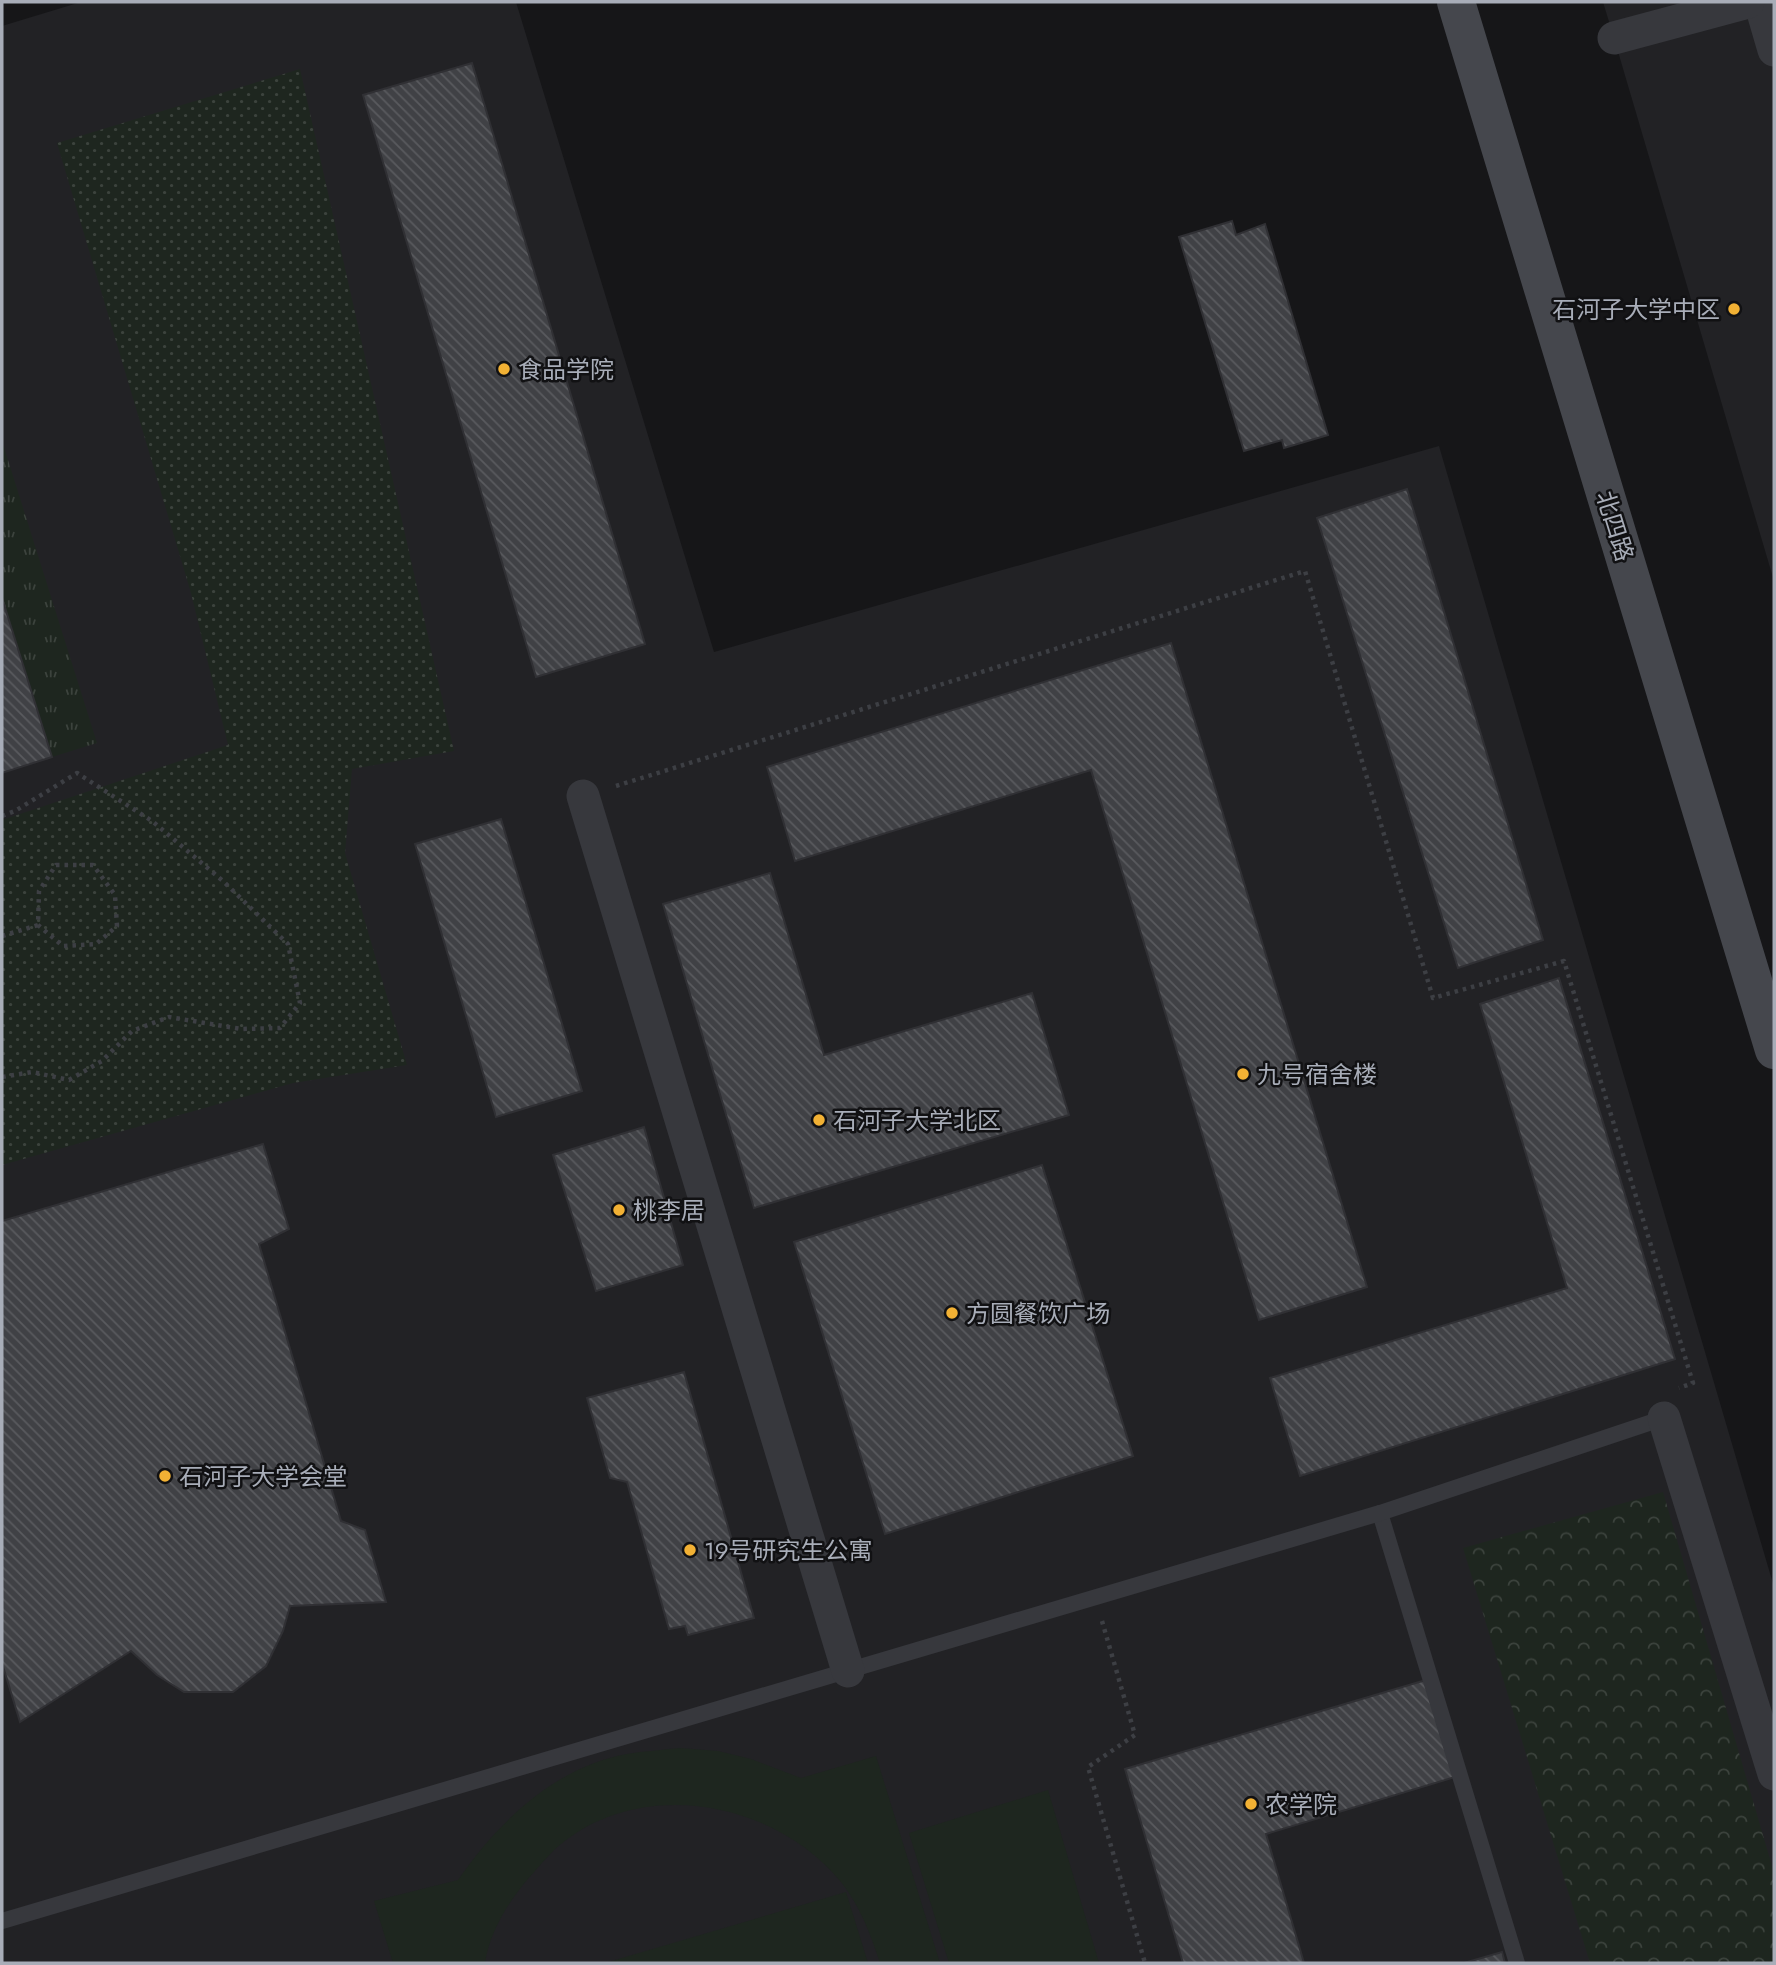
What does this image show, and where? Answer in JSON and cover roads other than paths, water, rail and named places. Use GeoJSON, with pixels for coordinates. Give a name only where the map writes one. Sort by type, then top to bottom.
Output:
{"type":"FeatureCollection","features":[{"type":"Feature","properties":{"kind":"main road","name":"北四路"},"geometry":{"type":"LineString","coordinates":[[1456,2],[1774,1050]]}},
{"type":"Feature","properties":{"kind":"street"},"geometry":{"type":"LineString","coordinates":[[1614,38],[1748,2]]}},
{"type":"Feature","properties":{"kind":"street"},"geometry":{"type":"LineString","coordinates":[[1760,2],[1774,50]]}},
{"type":"Feature","properties":{"kind":"street"},"geometry":{"type":"LineString","coordinates":[[583,796],[848,1671]]}},
{"type":"Feature","properties":{"kind":"street"},"geometry":{"type":"LineString","coordinates":[[1664,1418],[1774,1774]]}},
{"type":"Feature","properties":{"kind":"lane"},"geometry":{"type":"LineString","coordinates":[[2,1922],[1380,1513],[1664,1418]]}},
{"type":"Feature","properties":{"kind":"lane"},"geometry":{"type":"LineString","coordinates":[[1380,1513],[1517,1963]]}},
{"type":"Feature","properties":{"kind":"place","name":"石河子大学中区"},"geometry":{"type":"Point","coordinates":[1734,309]}},
{"type":"Feature","properties":{"kind":"place","name":"食品学院"},"geometry":{"type":"Point","coordinates":[504,369]}},
{"type":"Feature","properties":{"kind":"place","name":"九号宿舍楼"},"geometry":{"type":"Point","coordinates":[1243,1074]}},
{"type":"Feature","properties":{"kind":"place","name":"石河子大学北区"},"geometry":{"type":"Point","coordinates":[819,1120]}},
{"type":"Feature","properties":{"kind":"place","name":"桃李居"},"geometry":{"type":"Point","coordinates":[619,1210]}},
{"type":"Feature","properties":{"kind":"place","name":"方圆餐饮广场"},"geometry":{"type":"Point","coordinates":[952,1313]}},
{"type":"Feature","properties":{"kind":"place","name":"石河子大学会堂"},"geometry":{"type":"Point","coordinates":[165,1476]}},
{"type":"Feature","properties":{"kind":"place","name":"19号研究生公寓"},"geometry":{"type":"Point","coordinates":[690,1550]}},
{"type":"Feature","properties":{"kind":"place","name":"农学院"},"geometry":{"type":"Point","coordinates":[1251,1804]}}]}
